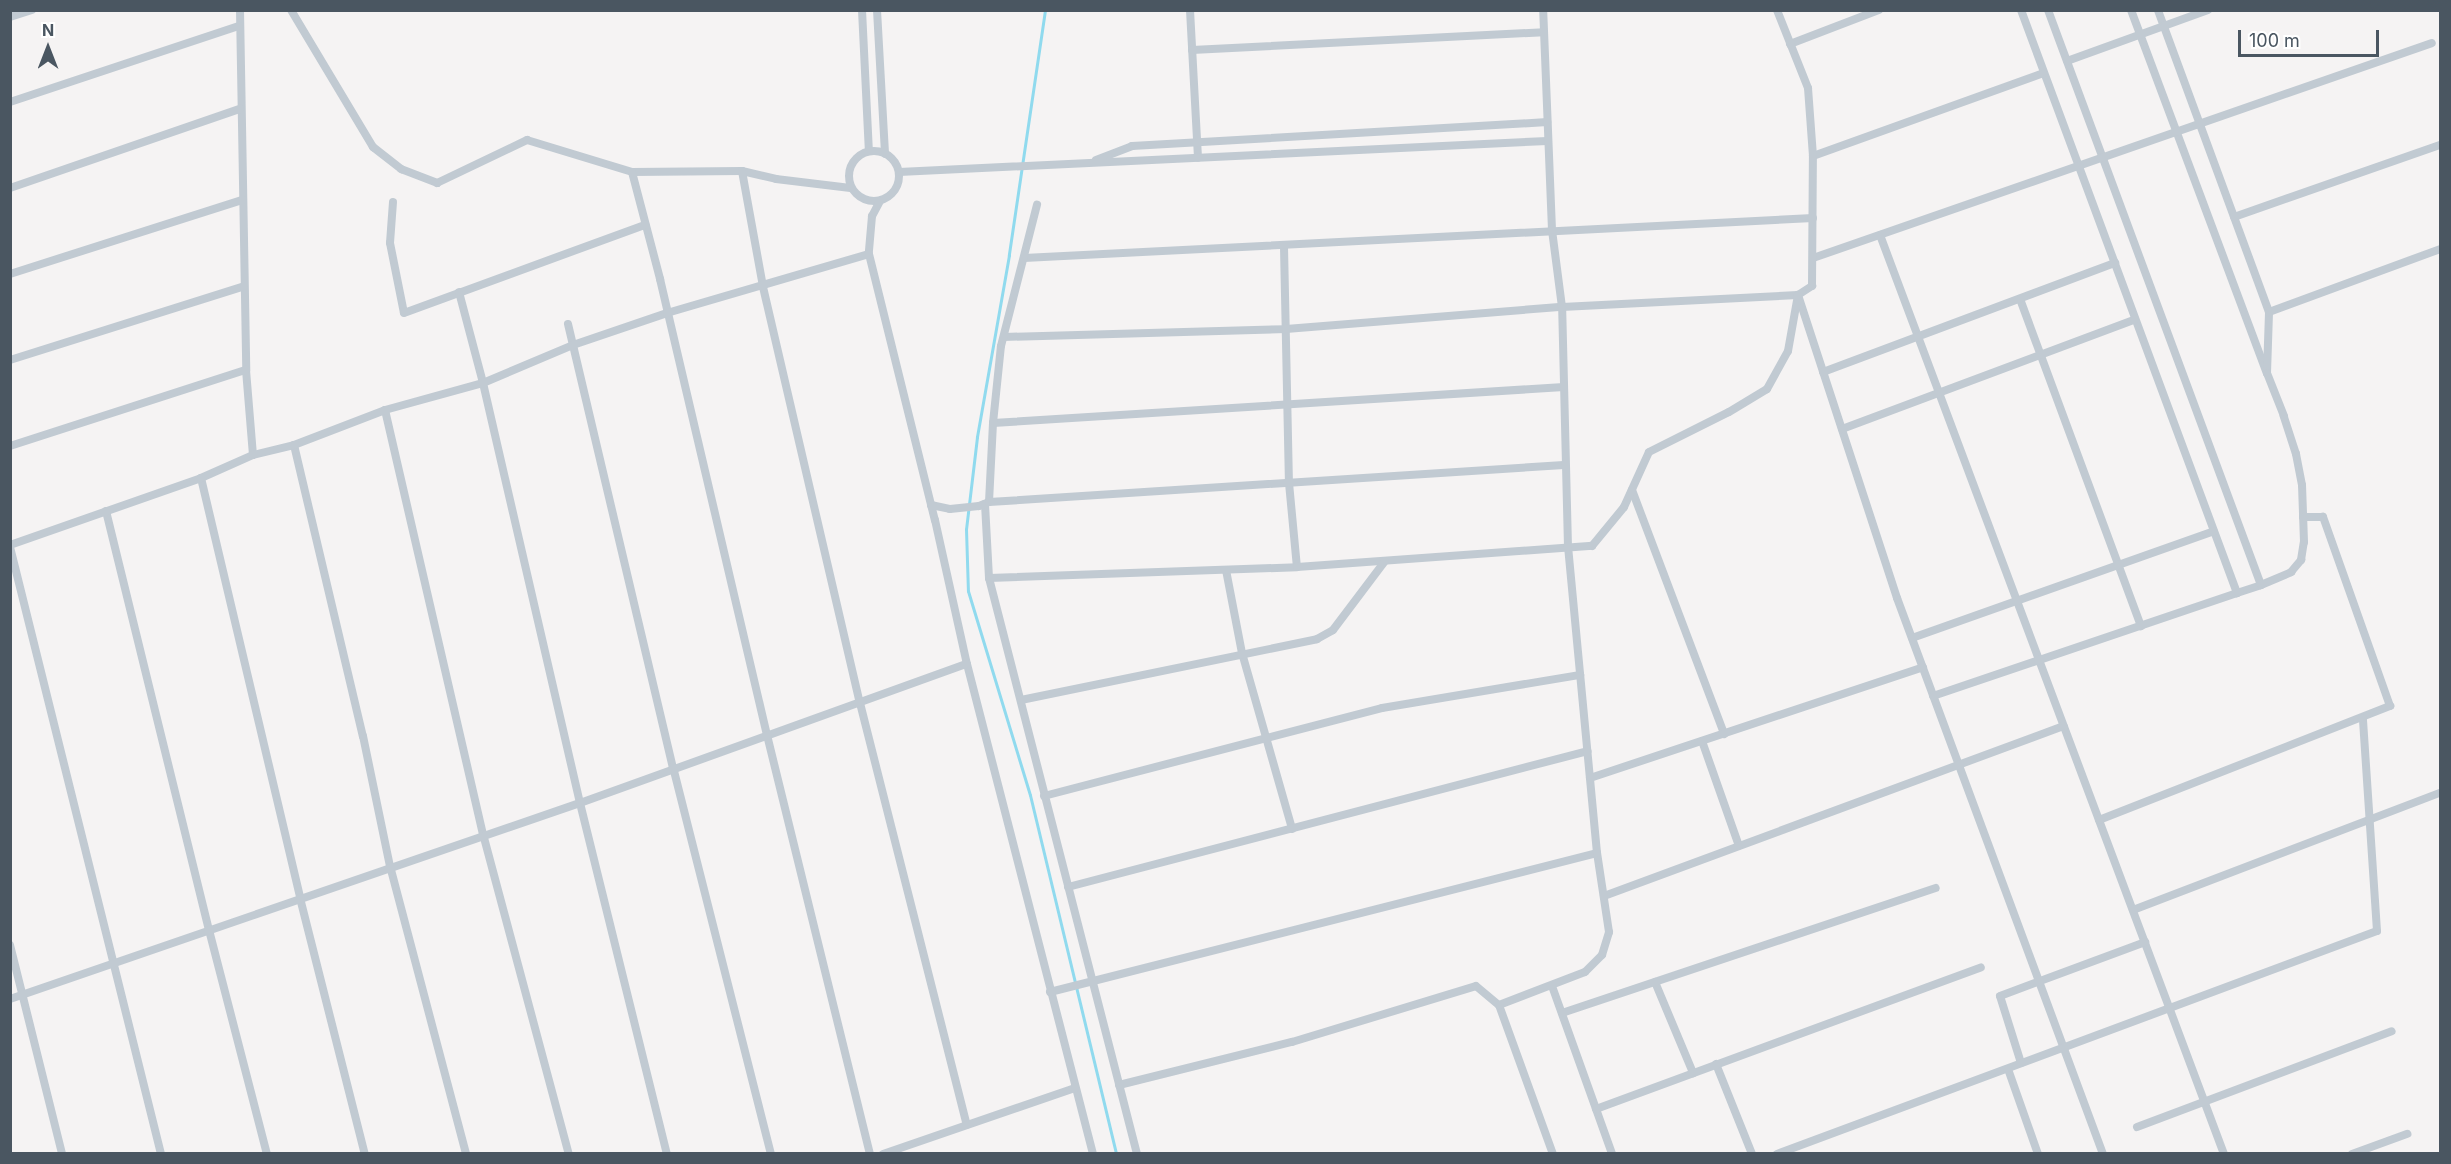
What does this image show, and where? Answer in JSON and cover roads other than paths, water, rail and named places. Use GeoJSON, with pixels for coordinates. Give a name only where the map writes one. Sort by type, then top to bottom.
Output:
{"type":"FeatureCollection","features":[{"type":"Feature","properties":{"kind":"street"},"geometry":{"type":"LineString","coordinates":[[10,17],[32,10]]}},
{"type":"Feature","properties":{"kind":"street"},"geometry":{"type":"LineString","coordinates":[[240,10],[246,370],[253,455]]}},
{"type":"Feature","properties":{"kind":"street"},"geometry":{"type":"LineString","coordinates":[[291,10],[373,147],[400,169],[437,183],[527,140],[632,172],[742,171],[776,179],[850,188],[862,199],[880,201]]}},
{"type":"Feature","properties":{"kind":"street"},"geometry":{"type":"LineString","coordinates":[[862,10],[869,152]]}},
{"type":"Feature","properties":{"kind":"street"},"geometry":{"type":"LineString","coordinates":[[877,10],[885,154]]}},
{"type":"Feature","properties":{"kind":"street"},"geometry":{"type":"LineString","coordinates":[[1190,10],[1198,158]]}},
{"type":"Feature","properties":{"kind":"street"},"geometry":{"type":"LineString","coordinates":[[1499,1005],[1585,972],[1602,955],[1609,932],[1597,853],[1568,547],[1564,465],[1562,307],[1552,230],[1543,10]]}},
{"type":"Feature","properties":{"kind":"street"},"geometry":{"type":"LineString","coordinates":[[1004,337],[1286,329],[1562,307],[1798,295],[1812,286],[1813,156],[1808,88],[1777,10]]}},
{"type":"Feature","properties":{"kind":"street"},"geometry":{"type":"LineString","coordinates":[[1790,44],[1879,10]]}},
{"type":"Feature","properties":{"kind":"street"},"geometry":{"type":"LineString","coordinates":[[2021,10],[2237,593]]}},
{"type":"Feature","properties":{"kind":"street"},"geometry":{"type":"LineString","coordinates":[[2048,10],[2261,585]]}},
{"type":"Feature","properties":{"kind":"street"},"geometry":{"type":"LineString","coordinates":[[1933,696],[2261,585],[2291,572],[2301,560],[2304,542],[2302,485],[2296,454],[2284,416],[2132,10]]}},
{"type":"Feature","properties":{"kind":"street"},"geometry":{"type":"LineString","coordinates":[[2158,10],[2269,312],[2267,373]]}},
{"type":"Feature","properties":{"kind":"street"},"geometry":{"type":"LineString","coordinates":[[2067,61],[2208,10]]}},
{"type":"Feature","properties":{"kind":"street"},"geometry":{"type":"LineString","coordinates":[[10,102],[239,26]]}},
{"type":"Feature","properties":{"kind":"street"},"geometry":{"type":"LineString","coordinates":[[1192,50],[1544,32]]}},
{"type":"Feature","properties":{"kind":"street"},"geometry":{"type":"LineString","coordinates":[[1813,258],[2432,43]]}},
{"type":"Feature","properties":{"kind":"street"},"geometry":{"type":"LineString","coordinates":[[1813,156],[2044,73]]}},
{"type":"Feature","properties":{"kind":"street"},"geometry":{"type":"LineString","coordinates":[[10,188],[240,109]]}},
{"type":"Feature","properties":{"kind":"street"},"geometry":{"type":"LineString","coordinates":[[1089,163],[1132,146],[1547,122]]}},
{"type":"Feature","properties":{"kind":"street"},"geometry":{"type":"LineString","coordinates":[[899,172],[1548,141]]}},
{"type":"Feature","properties":{"kind":"street"},"geometry":{"type":"LineString","coordinates":[[2234,217],[2440,145]]}},
{"type":"Feature","properties":{"kind":"street"},"geometry":{"type":"LineString","coordinates":[[850,188],[850,168],[856,158],[869,152],[885,154],[896,165],[899,172],[893,193],[880,201],[872,216],[869,254],[931,505],[966,664],[1093,1154]]}},
{"type":"Feature","properties":{"kind":"street"},"geometry":{"type":"LineString","coordinates":[[742,171],[763,287],[860,703],[967,1125]]}},
{"type":"Feature","properties":{"kind":"street"},"geometry":{"type":"LineString","coordinates":[[632,172],[766,735],[870,1154]]}},
{"type":"Feature","properties":{"kind":"street"},"geometry":{"type":"LineString","coordinates":[[10,274],[242,200]]}},
{"type":"Feature","properties":{"kind":"street"},"geometry":{"type":"LineString","coordinates":[[393,202],[390,243],[404,313],[645,225]]}},
{"type":"Feature","properties":{"kind":"street"},"geometry":{"type":"LineString","coordinates":[[1036,205],[1004,337],[993,423],[984,504],[989,578],[1137,1154]]}},
{"type":"Feature","properties":{"kind":"street"},"geometry":{"type":"LineString","coordinates":[[1024,258],[1284,247],[1552,230],[1813,218]]}},
{"type":"Feature","properties":{"kind":"street"},"geometry":{"type":"LineString","coordinates":[[1880,235],[2224,1154]]}},
{"type":"Feature","properties":{"kind":"street"},"geometry":{"type":"LineString","coordinates":[[1284,247],[1289,483],[1297,567]]}},
{"type":"Feature","properties":{"kind":"street"},"geometry":{"type":"LineString","coordinates":[[2269,312],[2440,249]]}},
{"type":"Feature","properties":{"kind":"street"},"geometry":{"type":"LineString","coordinates":[[161,1154],[10,546],[201,478],[253,455],[294,445],[385,410],[483,383],[573,345],[667,313],[763,287],[869,254]]}},
{"type":"Feature","properties":{"kind":"street"},"geometry":{"type":"LineString","coordinates":[[1823,372],[2115,264]]}},
{"type":"Feature","properties":{"kind":"street"},"geometry":{"type":"LineString","coordinates":[[10,360],[244,286]]}},
{"type":"Feature","properties":{"kind":"street"},"geometry":{"type":"LineString","coordinates":[[459,292],[483,383],[580,803],[667,1154]]}},
{"type":"Feature","properties":{"kind":"street"},"geometry":{"type":"LineString","coordinates":[[1798,295],[1912,638],[2103,1154]]}},
{"type":"Feature","properties":{"kind":"street"},"geometry":{"type":"LineString","coordinates":[[989,578],[1297,567],[1592,546],[1624,507],[1649,452],[1729,412],[1767,389],[1788,351],[1798,295]]}},
{"type":"Feature","properties":{"kind":"street"},"geometry":{"type":"LineString","coordinates":[[2020,299],[2141,626]]}},
{"type":"Feature","properties":{"kind":"street"},"geometry":{"type":"LineString","coordinates":[[1842,429],[2134,320]]}},
{"type":"Feature","properties":{"kind":"street"},"geometry":{"type":"LineString","coordinates":[[568,324],[673,768],[771,1154]]}},
{"type":"Feature","properties":{"kind":"street"},"geometry":{"type":"LineString","coordinates":[[10,446],[246,370]]}},
{"type":"Feature","properties":{"kind":"street"},"geometry":{"type":"LineString","coordinates":[[993,423],[1564,387]]}},
{"type":"Feature","properties":{"kind":"street"},"geometry":{"type":"LineString","coordinates":[[385,410],[483,834],[569,1154]]}},
{"type":"Feature","properties":{"kind":"street"},"geometry":{"type":"LineString","coordinates":[[294,445],[363,736],[390,866],[466,1154]]}},
{"type":"Feature","properties":{"kind":"street"},"geometry":{"type":"LineString","coordinates":[[931,505],[950,508],[1564,465]]}},
{"type":"Feature","properties":{"kind":"street"},"geometry":{"type":"LineString","coordinates":[[201,478],[300,898],[365,1154]]}},
{"type":"Feature","properties":{"kind":"street"},"geometry":{"type":"LineString","coordinates":[[1632,490],[1724,734]]}},
{"type":"Feature","properties":{"kind":"street"},"geometry":{"type":"LineString","coordinates":[[106,511],[208,930],[267,1154]]}},
{"type":"Feature","properties":{"kind":"street"},"geometry":{"type":"LineString","coordinates":[[2099,820],[2390,706],[2323,517],[2303,517]]}},
{"type":"Feature","properties":{"kind":"street"},"geometry":{"type":"LineString","coordinates":[[1912,638],[2214,531]]}},
{"type":"Feature","properties":{"kind":"street"},"geometry":{"type":"LineString","coordinates":[[1021,700],[1317,639],[1333,630],[1385,561]]}},
{"type":"Feature","properties":{"kind":"street"},"geometry":{"type":"LineString","coordinates":[[1226,570],[1242,653],[1292,828]]}},
{"type":"Feature","properties":{"kind":"street"},"geometry":{"type":"LineString","coordinates":[[10,999],[483,834],[580,803],[966,664]]}},
{"type":"Feature","properties":{"kind":"street"},"geometry":{"type":"LineString","coordinates":[[1590,778],[1923,667]]}},
{"type":"Feature","properties":{"kind":"street"},"geometry":{"type":"LineString","coordinates":[[1044,795],[1265,736],[1382,708],[1581,675]]}},
{"type":"Feature","properties":{"kind":"street"},"geometry":{"type":"LineString","coordinates":[[1777,1154],[1795,1150],[2008,1070],[2062,1047],[2377,931],[2363,718]]}},
{"type":"Feature","properties":{"kind":"street"},"geometry":{"type":"LineString","coordinates":[[1604,896],[2064,726]]}},
{"type":"Feature","properties":{"kind":"street"},"geometry":{"type":"LineString","coordinates":[[1702,741],[1739,846]]}},
{"type":"Feature","properties":{"kind":"street"},"geometry":{"type":"LineString","coordinates":[[1068,887],[1588,751]]}},
{"type":"Feature","properties":{"kind":"street"},"geometry":{"type":"LineString","coordinates":[[2133,910],[2440,793]]}},
{"type":"Feature","properties":{"kind":"street"},"geometry":{"type":"LineString","coordinates":[[1050,992],[1597,853]]}},
{"type":"Feature","properties":{"kind":"street"},"geometry":{"type":"LineString","coordinates":[[1562,1013],[1936,888]]}},
{"type":"Feature","properties":{"kind":"street"},"geometry":{"type":"LineString","coordinates":[[2021,1063],[2000,996],[2145,942]]}},
{"type":"Feature","properties":{"kind":"street"},"geometry":{"type":"LineString","coordinates":[[10,945],[62,1154]]}},
{"type":"Feature","properties":{"kind":"street"},"geometry":{"type":"LineString","coordinates":[[1596,1109],[1980,967]]}},
{"type":"Feature","properties":{"kind":"street"},"geometry":{"type":"LineString","coordinates":[[1654,982],[1693,1073]]}},
{"type":"Feature","properties":{"kind":"street"},"geometry":{"type":"LineString","coordinates":[[1119,1085],[1292,1042],[1476,986],[1499,1005],[1553,1154]]}},
{"type":"Feature","properties":{"kind":"street"},"geometry":{"type":"LineString","coordinates":[[1552,986],[1612,1154]]}},
{"type":"Feature","properties":{"kind":"street"},"geometry":{"type":"LineString","coordinates":[[2137,1127],[2392,1031]]}},
{"type":"Feature","properties":{"kind":"street"},"geometry":{"type":"LineString","coordinates":[[1716,1064],[1752,1154]]}},
{"type":"Feature","properties":{"kind":"street"},"geometry":{"type":"LineString","coordinates":[[2008,1070],[2038,1154]]}},
{"type":"Feature","properties":{"kind":"street"},"geometry":{"type":"LineString","coordinates":[[883,1154],[1075,1088]]}},
{"type":"Feature","properties":{"kind":"street"},"geometry":{"type":"LineString","coordinates":[[2352,1154],[2407,1134]]}},
{"type":"Feature","properties":{"kind":"waterway"},"geometry":{"type":"LineString","coordinates":[[1045,10],[1009,255],[977,437],[966,529],[968,591],[1030,795],[1116,1154]]}}]}
